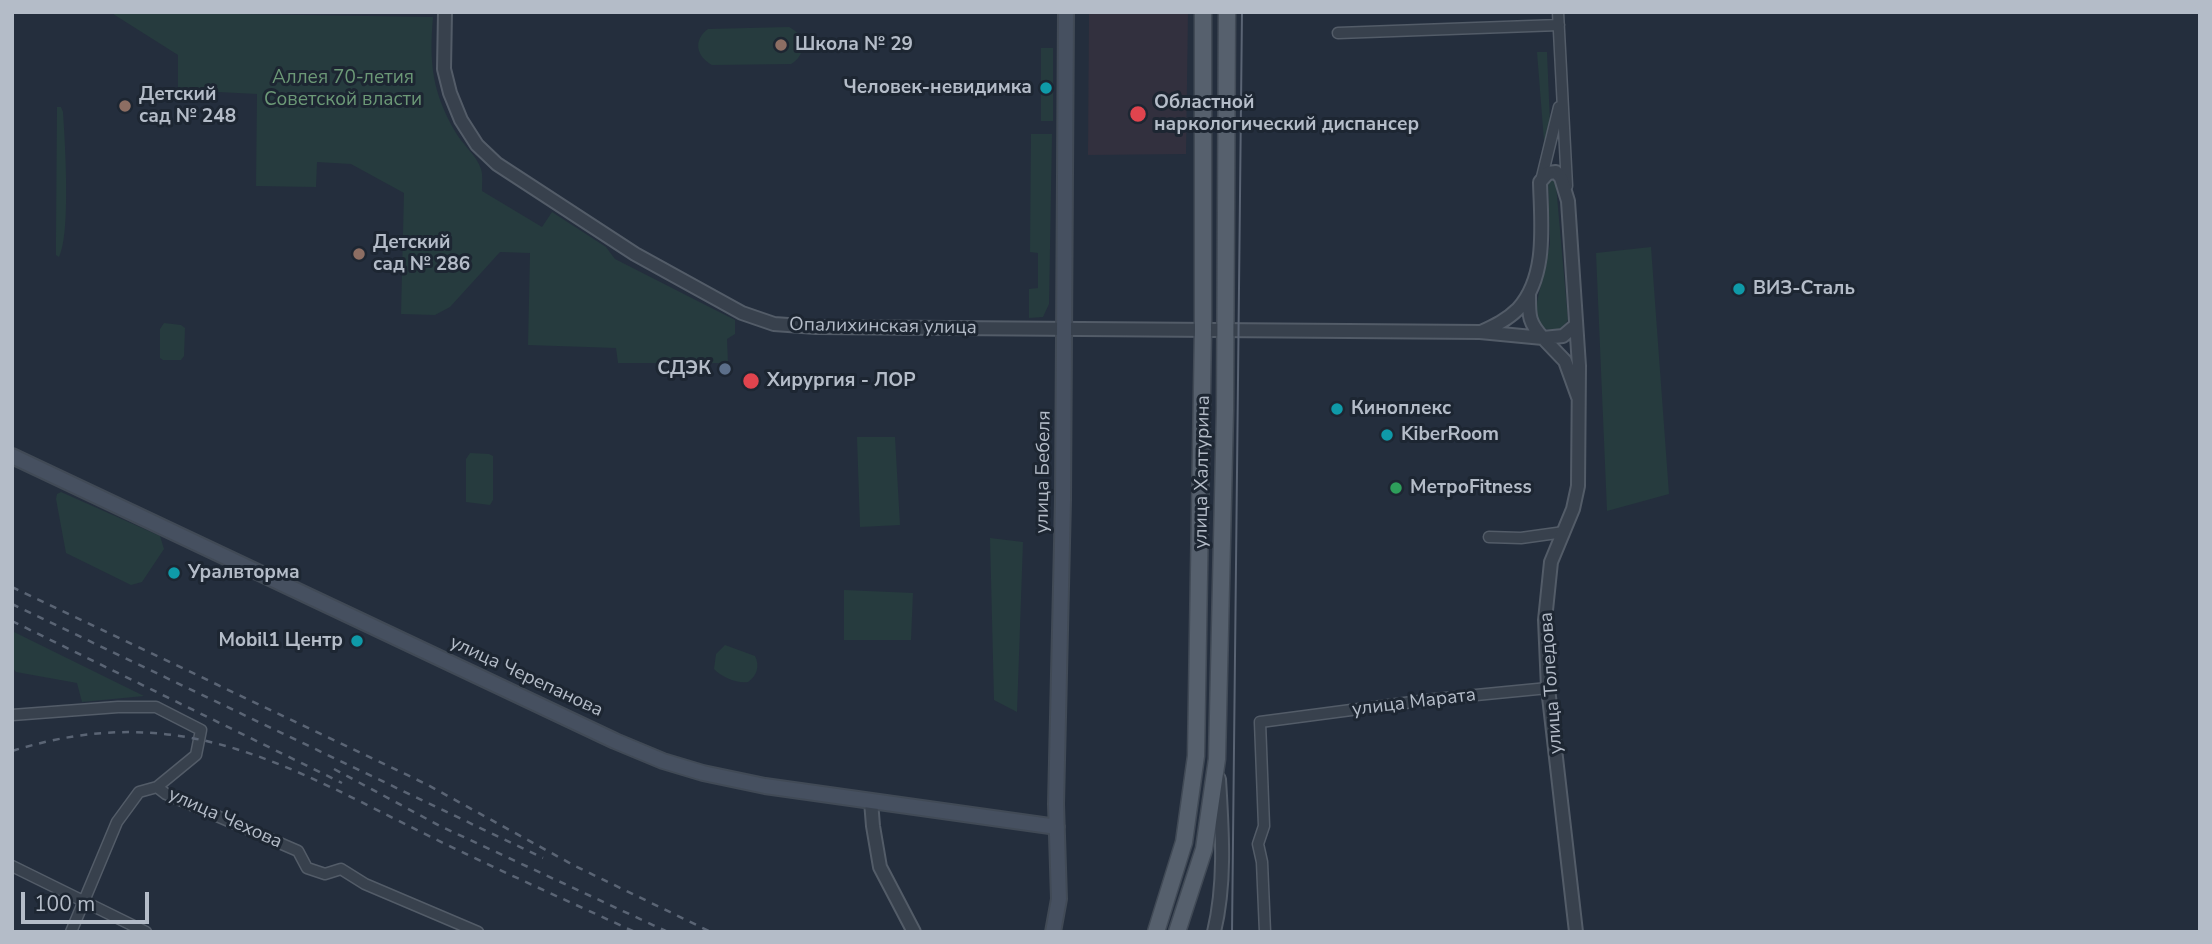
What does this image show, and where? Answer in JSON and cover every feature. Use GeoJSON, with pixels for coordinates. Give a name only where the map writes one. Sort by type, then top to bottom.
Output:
{"type":"FeatureCollection","features":[{"type":"Feature","properties":{"kind":"main road","name":"улица Бебеля"},"geometry":{"type":"LineString","coordinates":[[1054,932],[1059,899],[1057,827],[1065,330],[1066,12]]}},
{"type":"Feature","properties":{"kind":"main road","name":"улица Халтурина"},"geometry":{"type":"LineString","coordinates":[[1158,926],[1184,842],[1196,756],[1203,330],[1203,12]]}},
{"type":"Feature","properties":{"kind":"main road","name":"улица Халтурина"},"geometry":{"type":"LineString","coordinates":[[1178,930],[1204,849],[1217,759],[1226,330],[1227,12]]}},
{"type":"Feature","properties":{"kind":"main road","name":"улица Черепанова"},"geometry":{"type":"LineString","coordinates":[[12,456],[629,747],[704,773],[765,786],[1057,827]]}},
{"type":"Feature","properties":{"kind":"street","name":"Опалихинская улица"},"geometry":{"type":"LineString","coordinates":[[445,12],[443,45],[447,81],[461,120],[477,145],[515,178],[635,254],[742,313],[774,324],[1065,330],[1480,332],[1543,338]]}},
{"type":"Feature","properties":{"kind":"street"},"geometry":{"type":"LineString","coordinates":[[1558,12],[1568,201]]}},
{"type":"Feature","properties":{"kind":"street"},"geometry":{"type":"LineString","coordinates":[[1338,33],[1559,26]]}},
{"type":"Feature","properties":{"kind":"street"},"geometry":{"type":"LineString","coordinates":[[1562,100],[1540,182],[1539,263],[1529,294],[1529,317],[1534,328],[1565,361],[1578,397]]}},
{"type":"Feature","properties":{"kind":"street"},"geometry":{"type":"LineString","coordinates":[[1540,182],[1548,173],[1556,173],[1561,178],[1568,201]]}},
{"type":"Feature","properties":{"kind":"street","name":"улица Толедова"},"geometry":{"type":"LineString","coordinates":[[1568,201],[1579,366],[1578,486],[1573,509],[1551,562],[1545,620],[1548,688],[1576,932]]}},
{"type":"Feature","properties":{"kind":"street"},"geometry":{"type":"LineString","coordinates":[[1480,332],[1503,321],[1518,309],[1529,294]]}},
{"type":"Feature","properties":{"kind":"street"},"geometry":{"type":"LineString","coordinates":[[1543,338],[1563,336],[1576,325]]}},
{"type":"Feature","properties":{"kind":"street"},"geometry":{"type":"LineString","coordinates":[[1489,537],[1521,538],[1564,532]]}},
{"type":"Feature","properties":{"kind":"street","name":"улица Марата"},"geometry":{"type":"LineString","coordinates":[[1265,932],[1262,862],[1258,844],[1264,826],[1260,722],[1435,699],[1548,688]]}},
{"type":"Feature","properties":{"kind":"street"},"geometry":{"type":"LineString","coordinates":[[12,715],[156,707],[201,730],[195,755],[157,787],[139,792],[117,822],[71,932]]}},
{"type":"Feature","properties":{"kind":"street"},"geometry":{"type":"LineString","coordinates":[[1214,932],[1220,893],[1222,828],[1217,759]]}},
{"type":"Feature","properties":{"kind":"street","name":"улица Чехова"},"geometry":{"type":"LineString","coordinates":[[157,787],[166,794],[298,851],[307,868],[325,874],[341,869],[365,884],[478,932]]}},
{"type":"Feature","properties":{"kind":"street"},"geometry":{"type":"LineString","coordinates":[[871,801],[880,867],[914,932]]}},
{"type":"Feature","properties":{"kind":"street"},"geometry":{"type":"LineString","coordinates":[[12,866],[146,932]]}},
{"type":"Feature","properties":{"kind":"shaded area","name":"Областной наркологический диспансер"},"geometry":{"type":"Polygon","coordinates":[[[1089,12],[1188,12],[1186,154],[1088,155],[1089,12]]]}},
{"type":"Feature","properties":{"kind":"green space","name":"Аллея 70-летия Советской власти"},"geometry":{"type":"Polygon","coordinates":[[[110,12],[433,17],[432,63],[437,90],[456,133],[479,164],[482,191],[542,227],[552,212],[606,247],[615,259],[735,320],[735,334],[727,339],[728,363],[618,363],[616,348],[528,345],[530,253],[500,252],[450,307],[435,315],[401,314],[404,193],[351,164],[317,162],[316,187],[256,186],[257,94],[178,90],[178,55],[110,12]]]}},
{"type":"Feature","properties":{"kind":"green space"},"geometry":{"type":"Polygon","coordinates":[[[789,27],[799,35],[802,45],[800,56],[791,64],[712,65],[698,48],[700,38],[708,29],[789,27]]]}},
{"type":"Feature","properties":{"kind":"green space"},"geometry":{"type":"Polygon","coordinates":[[[1041,48],[1053,48],[1053,121],[1041,121],[1041,48]]]}},
{"type":"Feature","properties":{"kind":"green space"},"geometry":{"type":"Polygon","coordinates":[[[1537,52],[1547,52],[1550,123],[1544,141],[1537,52]]]}},
{"type":"Feature","properties":{"kind":"green space"},"geometry":{"type":"Polygon","coordinates":[[[57,107],[61,107],[63,112],[66,187],[65,229],[59,257],[56,255],[57,107]]]}},
{"type":"Feature","properties":{"kind":"green space"},"geometry":{"type":"Polygon","coordinates":[[[1031,134],[1052,134],[1049,304],[1043,317],[1029,318],[1029,289],[1038,288],[1038,253],[1030,252],[1031,134]]]}},
{"type":"Feature","properties":{"kind":"green space"},"geometry":{"type":"Polygon","coordinates":[[[1548,180],[1554,181],[1556,185],[1568,320],[1561,328],[1554,330],[1537,325],[1534,316],[1550,244],[1548,180]]]}},
{"type":"Feature","properties":{"kind":"green space"},"geometry":{"type":"Polygon","coordinates":[[[1651,247],[1669,494],[1607,511],[1596,253],[1651,247]]]}},
{"type":"Feature","properties":{"kind":"green space"},"geometry":{"type":"Polygon","coordinates":[[[164,323],[185,328],[184,356],[181,360],[160,358],[160,329],[164,323]]]}},
{"type":"Feature","properties":{"kind":"green space"},"geometry":{"type":"Polygon","coordinates":[[[857,437],[895,437],[900,525],[860,527],[857,437]]]}},
{"type":"Feature","properties":{"kind":"green space"},"geometry":{"type":"Polygon","coordinates":[[[470,453],[493,456],[493,500],[490,505],[466,502],[466,459],[470,453]]]}},
{"type":"Feature","properties":{"kind":"green space"},"geometry":{"type":"Polygon","coordinates":[[[61,492],[160,536],[164,549],[142,582],[131,585],[66,553],[56,499],[61,492]]]}},
{"type":"Feature","properties":{"kind":"green space"},"geometry":{"type":"Polygon","coordinates":[[[990,538],[1023,542],[1017,712],[994,700],[990,538]]]}},
{"type":"Feature","properties":{"kind":"green space"},"geometry":{"type":"Polygon","coordinates":[[[844,590],[913,593],[911,640],[844,640],[844,590]]]}},
{"type":"Feature","properties":{"kind":"green space"},"geometry":{"type":"Polygon","coordinates":[[[12,631],[144,696],[82,702],[77,683],[16,672],[12,667],[12,631]]]}},
{"type":"Feature","properties":{"kind":"green space"},"geometry":{"type":"Polygon","coordinates":[[[725,645],[755,656],[757,670],[748,682],[730,679],[714,669],[716,654],[725,645]]]}},
{"type":"Feature","properties":{"kind":"tram line"},"geometry":{"type":"LineString","coordinates":[[1232,932],[1242,12]]}},
{"type":"Feature","properties":{"kind":"railway"},"geometry":{"type":"LineString","coordinates":[[12,587],[426,784],[575,866],[711,932]]}},
{"type":"Feature","properties":{"kind":"railway"},"geometry":{"type":"LineString","coordinates":[[12,604],[543,858]]}},
{"type":"Feature","properties":{"kind":"railway"},"geometry":{"type":"LineString","coordinates":[[12,621],[342,783]]}},
{"type":"Feature","properties":{"kind":"railway"},"geometry":{"type":"LineString","coordinates":[[12,751],[73,737],[129,732],[181,736],[232,748],[330,787],[635,932]]}},
{"type":"Feature","properties":{"kind":"railway"},"geometry":{"type":"LineString","coordinates":[[334,769],[440,826],[668,932]]}},
{"type":"Feature","properties":{"kind":"place","name":"Школа № 29"},"geometry":{"type":"Point","coordinates":[781,45]}},
{"type":"Feature","properties":{"kind":"place","name":"Человек-невидимка"},"geometry":{"type":"Point","coordinates":[1046,88]}},
{"type":"Feature","properties":{"kind":"place","name":"Детский сад № 248"},"geometry":{"type":"Point","coordinates":[125,106]}},
{"type":"Feature","properties":{"kind":"place","name":"Областной наркологический диспансер"},"geometry":{"type":"Point","coordinates":[1138,114]}},
{"type":"Feature","properties":{"kind":"place","name":"Детский сад № 286"},"geometry":{"type":"Point","coordinates":[359,254]}},
{"type":"Feature","properties":{"kind":"place","name":"ВИЗ-Сталь"},"geometry":{"type":"Point","coordinates":[1739,289]}},
{"type":"Feature","properties":{"kind":"place","name":"СДЭК"},"geometry":{"type":"Point","coordinates":[725,369]}},
{"type":"Feature","properties":{"kind":"place","name":"Хирургия - ЛОР"},"geometry":{"type":"Point","coordinates":[751,381]}},
{"type":"Feature","properties":{"kind":"place","name":"Киноплекс"},"geometry":{"type":"Point","coordinates":[1337,409]}},
{"type":"Feature","properties":{"kind":"place","name":"KiberRoom"},"geometry":{"type":"Point","coordinates":[1387,435]}},
{"type":"Feature","properties":{"kind":"place","name":"МетроFitness"},"geometry":{"type":"Point","coordinates":[1396,488]}},
{"type":"Feature","properties":{"kind":"place","name":"Уралвторма"},"geometry":{"type":"Point","coordinates":[174,573]}},
{"type":"Feature","properties":{"kind":"place","name":"Mobil1 Центр"},"geometry":{"type":"Point","coordinates":[357,641]}}]}
